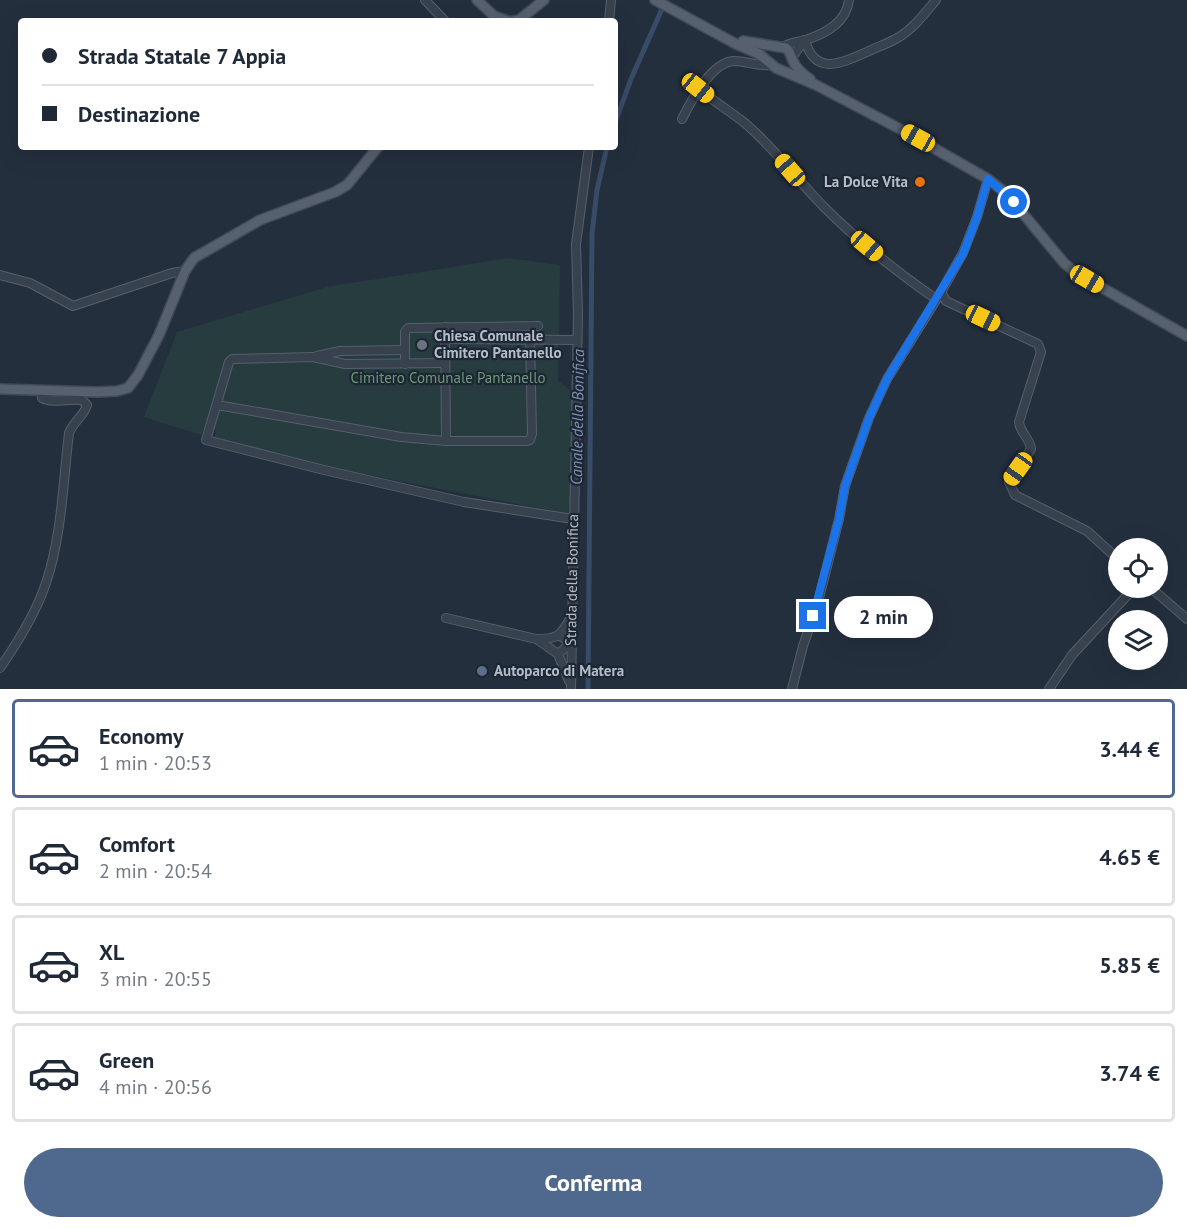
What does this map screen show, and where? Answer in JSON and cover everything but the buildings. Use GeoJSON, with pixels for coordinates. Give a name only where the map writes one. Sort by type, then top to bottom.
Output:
{"type":"FeatureCollection","features":[{"type":"Feature","properties":{"kind":"main road"},"geometry":{"type":"LineString","coordinates":[[477,0],[500,18]]}},
{"type":"Feature","properties":{"kind":"main road"},"geometry":{"type":"LineString","coordinates":[[527,18],[544,0]]}},
{"type":"Feature","properties":{"kind":"main road"},"geometry":{"type":"LineString","coordinates":[[655,0],[759,54],[776,68],[816,85],[902,130],[988,179],[1011,199],[1064,263],[1076,273],[1187,336]]}},
{"type":"Feature","properties":{"kind":"main road"},"geometry":{"type":"LineString","coordinates":[[728,39],[788,49],[805,76],[816,85]]}},
{"type":"Feature","properties":{"kind":"main road"},"geometry":{"type":"LineString","coordinates":[[771,63],[771,53],[780,47]]}},
{"type":"Feature","properties":{"kind":"main road"},"geometry":{"type":"LineString","coordinates":[[782,69],[790,65],[792,58]]}},
{"type":"Feature","properties":{"kind":"main road"},"geometry":{"type":"LineString","coordinates":[[0,389],[117,391],[128,387],[138,375],[159,335],[185,271],[194,258],[251,225],[335,192],[347,185],[376,150]]}},
{"type":"Feature","properties":{"kind":"street"},"geometry":{"type":"LineString","coordinates":[[425,0],[442,18]]}},
{"type":"Feature","properties":{"kind":"street"},"geometry":{"type":"LineString","coordinates":[[780,47],[805,40],[840,22],[847,13],[849,0]]}},
{"type":"Feature","properties":{"kind":"street"},"geometry":{"type":"LineString","coordinates":[[805,40],[808,51],[818,61],[833,64],[845,62],[899,37],[936,0]]}},
{"type":"Feature","properties":{"kind":"street"},"geometry":{"type":"LineString","coordinates":[[610,18],[613,2]]}},
{"type":"Feature","properties":{"kind":"street"},"geometry":{"type":"LineString","coordinates":[[792,58],[805,40]]}},
{"type":"Feature","properties":{"kind":"street"},"geometry":{"type":"LineString","coordinates":[[682,119],[698,88],[723,65],[731,61],[771,63]]}},
{"type":"Feature","properties":{"kind":"street"},"geometry":{"type":"LineString","coordinates":[[698,88],[746,124],[827,210],[902,275],[946,301],[1038,344],[1041,352],[1019,422],[1031,449],[1009,482],[1011,489],[1015,495],[1087,531],[1108,550]]}},
{"type":"Feature","properties":{"kind":"street","name":"Strada della Bonifica"},"geometry":{"type":"LineString","coordinates":[[571,687],[577,340],[576,244],[589,150]]}},
{"type":"Feature","properties":{"kind":"street"},"geometry":{"type":"LineString","coordinates":[[792,689],[818,602],[845,486],[861,439],[879,395],[963,254],[988,179]]}},
{"type":"Feature","properties":{"kind":"street"},"geometry":{"type":"LineString","coordinates":[[0,275],[30,283],[73,306],[172,273],[185,271]]}},
{"type":"Feature","properties":{"kind":"street"},"geometry":{"type":"LineString","coordinates":[[405,363],[405,332],[408,328],[538,326]]}},
{"type":"Feature","properties":{"kind":"street"},"geometry":{"type":"LineString","coordinates":[[445,327],[446,441]]}},
{"type":"Feature","properties":{"kind":"street"},"geometry":{"type":"LineString","coordinates":[[217,405],[401,437],[446,441],[530,440],[532,434],[530,338]]}},
{"type":"Feature","properties":{"kind":"street"},"geometry":{"type":"LineString","coordinates":[[445,339],[577,340]]}},
{"type":"Feature","properties":{"kind":"street"},"geometry":{"type":"LineString","coordinates":[[405,350],[340,351],[313,357],[232,358],[206,440],[464,502],[573,519]]}},
{"type":"Feature","properties":{"kind":"street"},"geometry":{"type":"LineString","coordinates":[[313,357],[345,364],[444,363]]}},
{"type":"Feature","properties":{"kind":"street"},"geometry":{"type":"LineString","coordinates":[[0,668],[18,642],[46,584],[57,540],[69,433],[71,426],[85,411],[87,405],[82,400],[69,398],[48,401],[42,398],[41,390]]}},
{"type":"Feature","properties":{"kind":"street"},"geometry":{"type":"LineString","coordinates":[[1049,689],[1072,655],[1125,598]]}},
{"type":"Feature","properties":{"kind":"street"},"geometry":{"type":"LineString","coordinates":[[1163,598],[1187,619]]}},
{"type":"Feature","properties":{"kind":"street"},"geometry":{"type":"LineString","coordinates":[[446,618],[536,639],[551,639],[562,634],[571,616]]}},
{"type":"Feature","properties":{"kind":"street"},"geometry":{"type":"LineString","coordinates":[[558,654],[571,643],[559,635]]}},
{"type":"Feature","properties":{"kind":"street"},"geometry":{"type":"LineString","coordinates":[[536,639],[558,654],[571,687]]}},
{"type":"Feature","properties":{"kind":"green space","name":"Cimitero Comunale Pantanello"},"geometry":{"type":"Polygon","coordinates":[[[508,258],[560,265],[558,380],[573,393],[569,514],[307,463],[214,438],[215,429],[209,426],[204,428],[201,435],[144,417],[177,332],[327,287],[508,258]]]}},
{"type":"Feature","properties":{"kind":"waterway","name":"Canale della Bonifica"},"geometry":{"type":"LineString","coordinates":[[618,115],[631,79],[666,0]]}},
{"type":"Feature","properties":{"kind":"waterway","name":"Canale della Bonifica"},"geometry":{"type":"LineString","coordinates":[[588,689],[592,234],[597,190],[606,150]]}},
{"type":"Feature","properties":{"kind":"place","name":"La Dolce Vita"},"geometry":{"type":"Point","coordinates":[920,182]}},
{"type":"Feature","properties":{"kind":"place","name":"Chiesa Comunale Cimitero Pantanello"},"geometry":{"type":"Point","coordinates":[422,345]}},
{"type":"Feature","properties":{"kind":"place","name":"Autoparco di Matera"},"geometry":{"type":"Point","coordinates":[482,671]}},
{"type":"Feature","properties":{"kind":"route"},"geometry":{"type":"LineString","coordinates":[[813,616],[839,519],[845,486],[879,395],[963,254],[988,179],[1014,202]]}}]}
